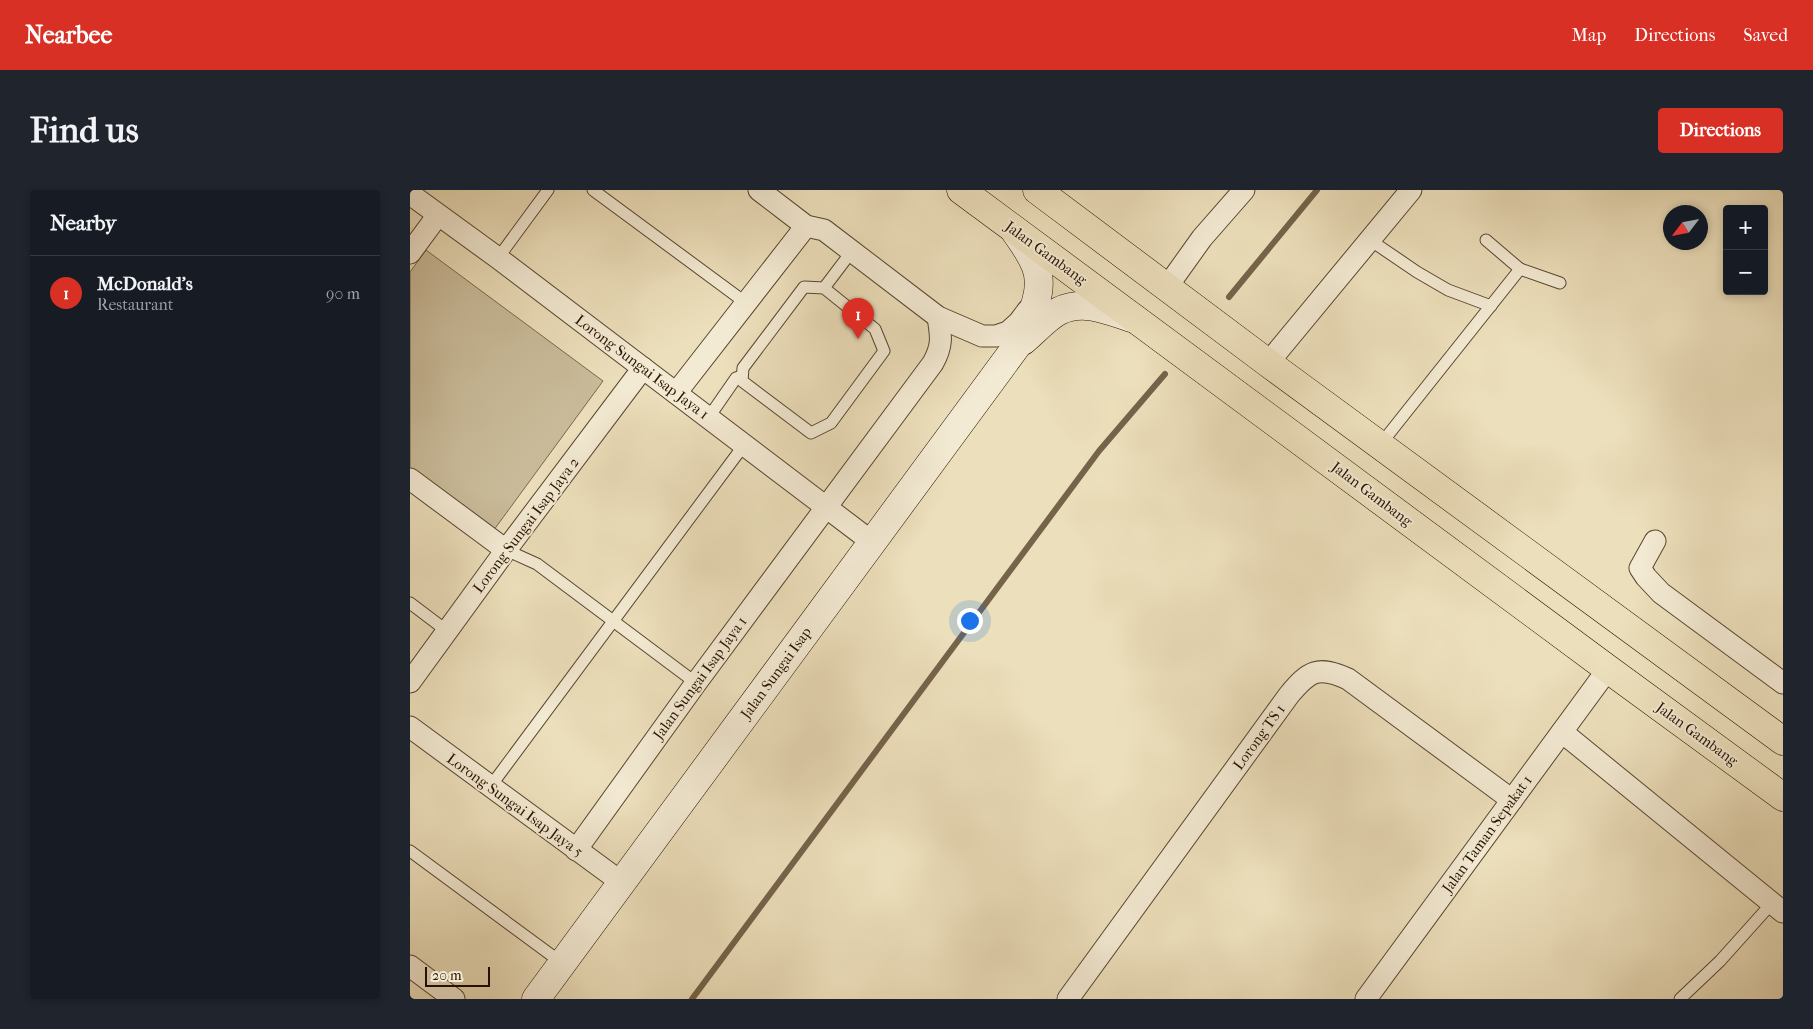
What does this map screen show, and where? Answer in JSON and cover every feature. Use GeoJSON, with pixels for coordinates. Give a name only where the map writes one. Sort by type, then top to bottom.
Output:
{"type":"FeatureCollection","features":[{"type":"Feature","properties":{"kind":"highway","name":"Jalan Gambang"},"geometry":{"type":"LineString","coordinates":[[961,190],[1783,797]]}},
{"type":"Feature","properties":{"kind":"highway"},"geometry":{"type":"LineString","coordinates":[[1037,190],[1268,363],[1783,742]]}},
{"type":"Feature","properties":{"kind":"street"},"geometry":{"type":"LineString","coordinates":[[758,190],[806,226],[824,230],[938,317],[982,336],[996,336],[1008,332],[1019,322],[1037,297]]}},
{"type":"Feature","properties":{"kind":"street"},"geometry":{"type":"LineString","coordinates":[[1268,363],[1411,190]]}},
{"type":"Feature","properties":{"kind":"street"},"geometry":{"type":"LineString","coordinates":[[1167,287],[1202,238],[1241,191]]}},
{"type":"Feature","properties":{"kind":"street","name":"Lorong Sungai Isap Jaya 1"},"geometry":{"type":"LineString","coordinates":[[410,194],[498,258],[872,542]]}},
{"type":"Feature","properties":{"kind":"street"},"geometry":{"type":"LineString","coordinates":[[410,253],[438,215]]}},
{"type":"Feature","properties":{"kind":"street"},"geometry":{"type":"LineString","coordinates":[[676,393],[806,226]]}},
{"type":"Feature","properties":{"kind":"street"},"geometry":{"type":"LineString","coordinates":[[1014,230],[1036,268],[1039,284],[1032,313],[1016,347]]}},
{"type":"Feature","properties":{"kind":"street"},"geometry":{"type":"LineString","coordinates":[[1016,347],[1057,312],[1071,306],[1085,305],[1101,308],[1137,320]]}},
{"type":"Feature","properties":{"kind":"street","name":"Jalan Sungai Isap Jaya 1"},"geometry":{"type":"LineString","coordinates":[[576,850],[696,683],[933,363],[940,352],[942,339],[938,317]]}},
{"type":"Feature","properties":{"kind":"street","name":"Jalan Sungai Isap"},"geometry":{"type":"LineString","coordinates":[[536,999],[1016,347]]}},
{"type":"Feature","properties":{"kind":"street","name":"Lorong Sungai Isap Jaya 2"},"geometry":{"type":"LineString","coordinates":[[410,682],[506,550],[643,368]]}},
{"type":"Feature","properties":{"kind":"street"},"geometry":{"type":"LineString","coordinates":[[410,479],[506,550]]}},
{"type":"Feature","properties":{"kind":"street"},"geometry":{"type":"LineString","coordinates":[[1655,541],[1640,568],[1646,577],[1661,593],[1783,683]]}},
{"type":"Feature","properties":{"kind":"street","name":"Jalan Taman Sepakat 1"},"geometry":{"type":"LineString","coordinates":[[1366,999],[1608,669]]}},
{"type":"Feature","properties":{"kind":"street","name":"Lorong TS 1"},"geometry":{"type":"LineString","coordinates":[[1068,999],[1289,696],[1308,676],[1321,671],[1335,673],[1348,679],[1512,800]]}},
{"type":"Feature","properties":{"kind":"street","name":"Lorong Sungai Isap Jaya 5"},"geometry":{"type":"LineString","coordinates":[[410,727],[621,882]]}},
{"type":"Feature","properties":{"kind":"street"},"geometry":{"type":"LineString","coordinates":[[1562,732],[1778,907]]}},
{"type":"Feature","properties":{"kind":"street"},"geometry":{"type":"LineString","coordinates":[[410,966],[454,999]]}},
{"type":"Feature","properties":{"kind":"lane"},"geometry":{"type":"LineString","coordinates":[[498,258],[548,190]]}},
{"type":"Feature","properties":{"kind":"lane"},"geometry":{"type":"LineString","coordinates":[[594,190],[746,303]]}},
{"type":"Feature","properties":{"kind":"lane"},"geometry":{"type":"LineString","coordinates":[[1370,240],[1417,272],[1448,290],[1491,306]]}},
{"type":"Feature","properties":{"kind":"lane"},"geometry":{"type":"LineString","coordinates":[[1486,240],[1520,269],[1560,283]]}},
{"type":"Feature","properties":{"kind":"lane"},"geometry":{"type":"LineString","coordinates":[[824,288],[852,251]]}},
{"type":"Feature","properties":{"kind":"lane"},"geometry":{"type":"LineString","coordinates":[[1380,445],[1520,269]]}},
{"type":"Feature","properties":{"kind":"lane"},"geometry":{"type":"LineString","coordinates":[[804,287],[824,288],[875,329],[884,351],[831,422],[810,433],[742,381],[742,376],[743,368],[804,287]]}},
{"type":"Feature","properties":{"kind":"lane"},"geometry":{"type":"LineString","coordinates":[[709,418],[736,378],[742,376]]}},
{"type":"Feature","properties":{"kind":"lane"},"geometry":{"type":"LineString","coordinates":[[490,787],[744,445]]}},
{"type":"Feature","properties":{"kind":"lane"},"geometry":{"type":"LineString","coordinates":[[506,550],[537,564],[696,683]]}},
{"type":"Feature","properties":{"kind":"lane"},"geometry":{"type":"LineString","coordinates":[[410,603],[447,630]]}},
{"type":"Feature","properties":{"kind":"lane"},"geometry":{"type":"LineString","coordinates":[[410,851],[562,963]]}},
{"type":"Feature","properties":{"kind":"lane"},"geometry":{"type":"LineString","coordinates":[[1680,999],[1778,907]]}},
{"type":"Feature","properties":{"kind":"shaded area"},"geometry":{"type":"Polygon","coordinates":[[[426,250],[603,381],[488,538],[410,480],[410,272],[426,250]]]}},
{"type":"Feature","properties":{"kind":"waterway"},"geometry":{"type":"LineString","coordinates":[[1229,297],[1317,190]]}},
{"type":"Feature","properties":{"kind":"waterway"},"geometry":{"type":"LineString","coordinates":[[692,999],[1099,451],[1165,374]]}},
{"type":"Feature","properties":{"kind":"place","name":"McDonald's"},"geometry":{"type":"Point","coordinates":[858,339]}}]}
